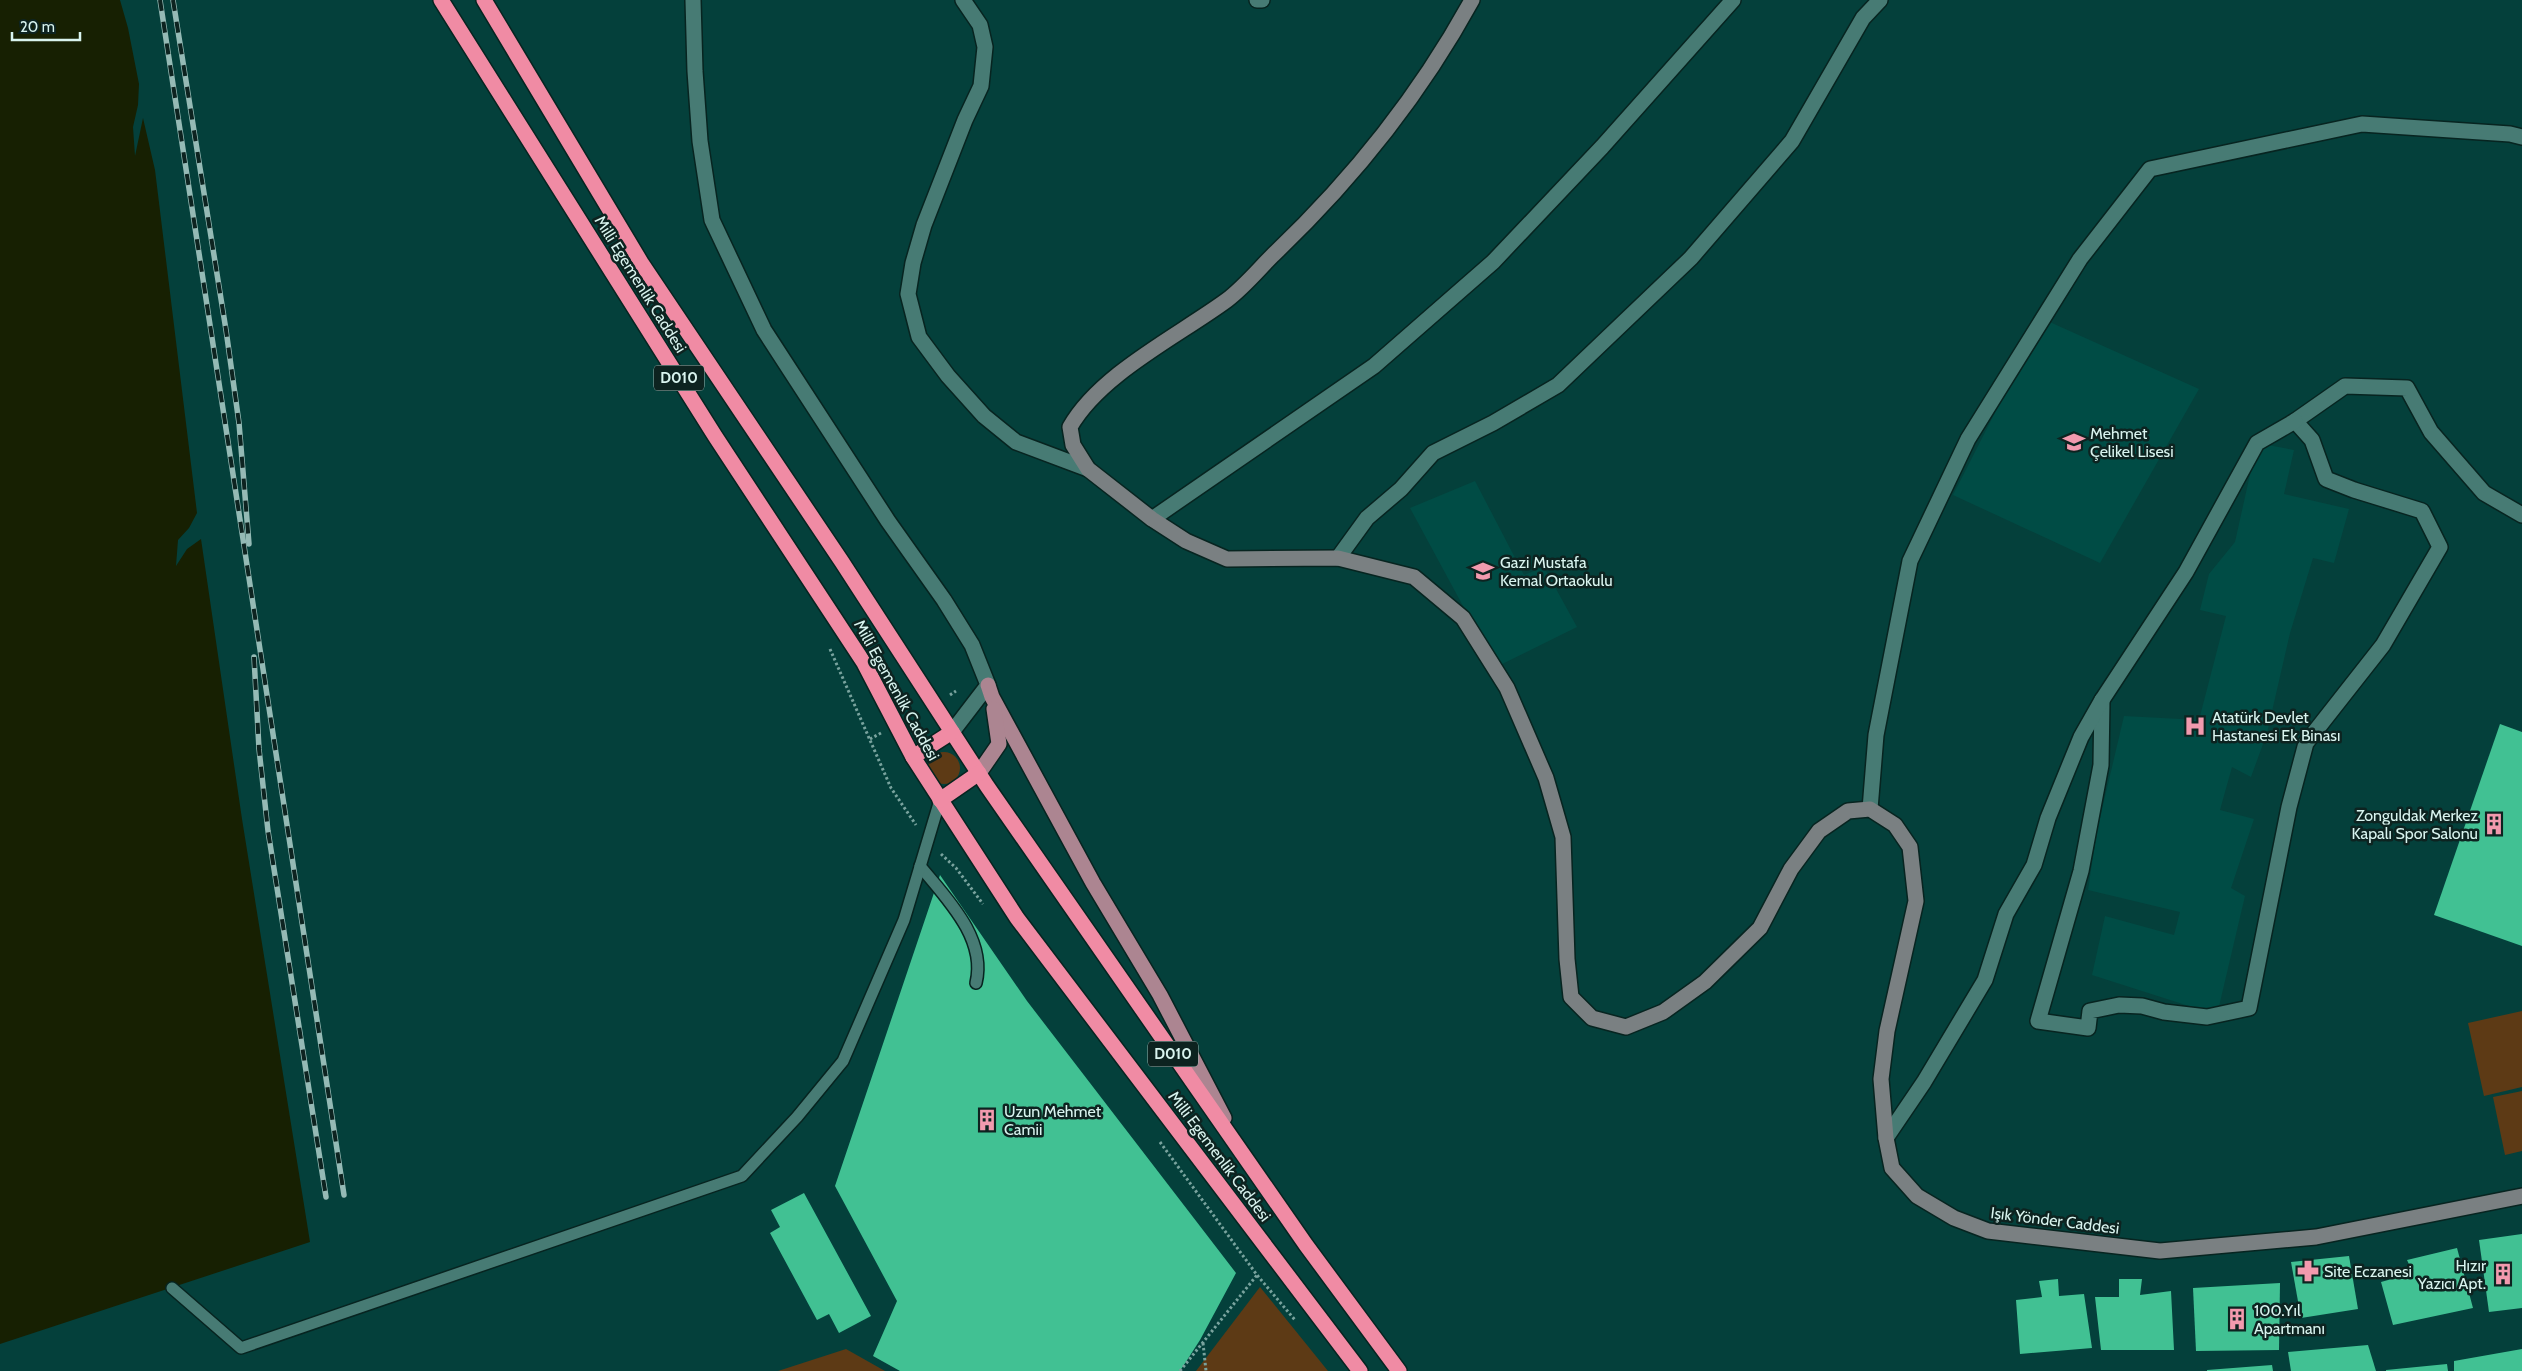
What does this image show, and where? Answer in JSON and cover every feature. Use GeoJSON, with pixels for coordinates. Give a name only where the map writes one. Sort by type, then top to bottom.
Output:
{"type":"FeatureCollection","features":[{"type":"Feature","properties":{"kind":"highway","name":"Milli Egemenlik Caddesi"},"geometry":{"type":"LineString","coordinates":[[441,0],[715,436],[864,663],[913,757],[1017,918],[1360,1371]]}},
{"type":"Feature","properties":{"kind":"highway","name":"Milli Egemenlik Caddesi"},"geometry":{"type":"LineString","coordinates":[[484,0],[642,264],[842,562],[979,773],[1246,1159],[1399,1371]]}},
{"type":"Feature","properties":{"kind":"highway"},"geometry":{"type":"LineString","coordinates":[[913,757],[952,732]]}},
{"type":"Feature","properties":{"kind":"highway"},"geometry":{"type":"LineString","coordinates":[[940,800],[979,773]]}},
{"type":"Feature","properties":{"kind":"main road"},"geometry":{"type":"LineString","coordinates":[[979,773],[999,744],[990,691]]}},
{"type":"Feature","properties":{"kind":"main road"},"geometry":{"type":"LineString","coordinates":[[990,691],[1093,883],[1160,994],[1246,1159]]}},
{"type":"Feature","properties":{"kind":"street"},"geometry":{"type":"LineString","coordinates":[[693,0],[700,132],[712,220],[764,330],[888,521],[944,600],[972,645],[990,691],[952,732]]}},
{"type":"Feature","properties":{"kind":"street"},"geometry":{"type":"LineString","coordinates":[[963,0],[980,25],[985,47],[981,86],[965,120],[924,225],[913,263],[908,294],[919,337],[948,376],[984,416],[1016,442],[1088,469],[1152,519],[1186,541],[1227,559],[1338,558],[1414,577],[1463,618],[1507,688],[1546,778],[1563,837],[1567,959],[1571,997],[1592,1018],[1626,1026],[1663,1012],[1705,982],[1760,928],[1791,869],[1819,832],[1848,811],[1870,809],[1876,735],[1910,562],[1968,440],[2080,258],[2150,169],[2362,124],[2510,134],[2522,137]]}},
{"type":"Feature","properties":{"kind":"street"},"geometry":{"type":"LineString","coordinates":[[1257,0],[1262,0]]}},
{"type":"Feature","properties":{"kind":"street"},"geometry":{"type":"LineString","coordinates":[[1088,469],[1074,446],[1070,426],[1080,409],[1149,352],[1228,299],[1302,228],[1402,113],[1472,0]]}},
{"type":"Feature","properties":{"kind":"street"},"geometry":{"type":"LineString","coordinates":[[1152,519],[1374,366],[1494,262],[1602,147],[1733,0]]}},
{"type":"Feature","properties":{"kind":"street"},"geometry":{"type":"LineString","coordinates":[[1338,558],[1367,518],[1401,488],[1433,453],[1493,423],[1558,385],[1692,258],[1792,141],[1863,18],[1880,0]]}},
{"type":"Feature","properties":{"kind":"street"},"geometry":{"type":"LineString","coordinates":[[1886,1138],[1924,1082],[1985,980],[2006,914],[2034,865],[2048,818],[2081,737],[2102,700],[2186,572],[2257,443],[2296,421],[2345,386],[2407,388],[2431,432],[2484,493],[2522,515]]}},
{"type":"Feature","properties":{"kind":"street"},"geometry":{"type":"LineString","coordinates":[[2102,700],[2101,765],[2081,871],[2038,1021],[2088,1028],[2090,1011],[2119,1005],[2142,1006],[2164,1012],[2207,1016],[2249,1008],[2289,808],[2306,743],[2383,644],[2440,547],[2422,511],[2354,490],[2326,479],[2312,440],[2296,421]]}},
{"type":"Feature","properties":{"kind":"street","name":"Işık Yönder Caddesi"},"geometry":{"type":"LineString","coordinates":[[1870,809],[1895,825],[1910,847],[1916,901],[1888,1031],[1881,1079],[1886,1138],[1892,1168],[1917,1196],[1954,1218],[1988,1231],[2160,1251],[2316,1237],[2522,1196]]}},
{"type":"Feature","properties":{"kind":"lane"},"geometry":{"type":"LineString","coordinates":[[172,1288],[241,1348],[742,1176],[797,1117],[843,1061],[904,920],[940,800]]}},
{"type":"Feature","properties":{"kind":"lane"},"geometry":{"type":"LineString","coordinates":[[920,866],[951,904],[975,944],[978,975],[976,983]]}},
{"type":"Feature","properties":{"kind":"path"},"geometry":{"type":"LineString","coordinates":[[1180,1371],[1257,1275]]}},
{"type":"Feature","properties":{"kind":"path"},"geometry":{"type":"LineString","coordinates":[[1203,1342],[1206,1371]]}},
{"type":"Feature","properties":{"kind":"shaded area"},"geometry":{"type":"Polygon","coordinates":[[[0,0],[120,0],[128,28],[139,84],[138,105],[133,127],[135,156],[143,118],[155,170],[197,513],[189,528],[178,540],[176,566],[187,549],[201,539],[242,819],[310,1242],[0,1344],[0,0]]]}},
{"type":"Feature","properties":{"kind":"shaded area","name":"Mehmet Çelikel Lisesi"},"geometry":{"type":"Polygon","coordinates":[[[2043,319],[2199,389],[2100,563],[1953,495],[2043,319]]]}},
{"type":"Feature","properties":{"kind":"shaded area","name":"Atatürk Devlet Hastanesi Ek Binası"},"geometry":{"type":"Polygon","coordinates":[[[2257,443],[2294,450],[2284,494],[2349,509],[2334,563],[2313,558],[2290,633],[2267,733],[2251,777],[2232,767],[2220,810],[2254,819],[2231,888],[2245,896],[2217,1015],[2092,975],[2105,916],[2174,935],[2180,912],[2088,890],[2097,831],[2124,716],[2199,720],[2226,616],[2200,610],[2209,574],[2235,542],[2257,443]]]}},
{"type":"Feature","properties":{"kind":"shaded area","name":"Gazi Mustafa Kemal Ortaokulu"},"geometry":{"type":"Polygon","coordinates":[[[1475,481],[1524,575],[1544,567],[1577,627],[1496,667],[1410,508],[1475,481]]]}},
{"type":"Feature","properties":{"kind":"shaded area"},"geometry":{"type":"Polygon","coordinates":[[[944,752],[956,756],[960,768],[956,780],[944,784],[932,780],[928,768],[932,756],[944,752]]]}},
{"type":"Feature","properties":{"kind":"shaded area"},"geometry":{"type":"Polygon","coordinates":[[[2522,1011],[2522,1087],[2484,1096],[2468,1023],[2522,1011]]]}},
{"type":"Feature","properties":{"kind":"shaded area"},"geometry":{"type":"Polygon","coordinates":[[[2522,1091],[2522,1151],[2505,1155],[2493,1097],[2522,1091]]]}},
{"type":"Feature","properties":{"kind":"shaded area"},"geometry":{"type":"Polygon","coordinates":[[[1260,1287],[1328,1371],[1196,1371],[1260,1287]]]}},
{"type":"Feature","properties":{"kind":"shaded area"},"geometry":{"type":"Polygon","coordinates":[[[846,1349],[885,1371],[778,1371],[846,1349]]]}},
{"type":"Feature","properties":{"kind":"building","name":"Zonguldak Merkez Kapalı Spor Salonu"},"geometry":{"type":"Polygon","coordinates":[[[2500,724],[2522,732],[2522,946],[2434,915],[2500,724]]]}},
{"type":"Feature","properties":{"kind":"building","name":"Uzun Mehmet Camii"},"geometry":{"type":"Polygon","coordinates":[[[940,875],[1027,1001],[1236,1273],[1200,1340],[1180,1371],[900,1371],[873,1356],[897,1301],[835,1186],[940,875]]]}},
{"type":"Feature","properties":{"kind":"building"},"geometry":{"type":"Polygon","coordinates":[[[804,1193],[871,1316],[839,1333],[829,1314],[817,1320],[770,1233],[780,1227],[771,1210],[804,1193]]]}},
{"type":"Feature","properties":{"kind":"building","name":"Hızır Yazıcı Apt."},"geometry":{"type":"Polygon","coordinates":[[[2522,1234],[2522,1308],[2489,1312],[2479,1240],[2522,1234]]]}},
{"type":"Feature","properties":{"kind":"building"},"geometry":{"type":"Polygon","coordinates":[[[2457,1248],[2473,1308],[2393,1325],[2381,1282],[2413,1273],[2407,1260],[2457,1248]]]}},
{"type":"Feature","properties":{"kind":"building"},"geometry":{"type":"Polygon","coordinates":[[[2349,1256],[2358,1309],[2301,1318],[2291,1262],[2349,1256]]]}},
{"type":"Feature","properties":{"kind":"building"},"geometry":{"type":"Polygon","coordinates":[[[2058,1279],[2059,1296],[2084,1294],[2092,1348],[2020,1354],[2016,1300],[2042,1297],[2039,1281],[2058,1279]]]}},
{"type":"Feature","properties":{"kind":"building"},"geometry":{"type":"Polygon","coordinates":[[[2119,1279],[2142,1279],[2140,1295],[2171,1291],[2174,1350],[2101,1350],[2095,1297],[2119,1297],[2119,1279]]]}},
{"type":"Feature","properties":{"kind":"building","name":"100.Yıl Apartmanı"},"geometry":{"type":"Polygon","coordinates":[[[2280,1283],[2279,1350],[2196,1351],[2193,1288],[2280,1283]]]}},
{"type":"Feature","properties":{"kind":"building"},"geometry":{"type":"Polygon","coordinates":[[[2368,1345],[2376,1371],[2291,1371],[2288,1352],[2368,1345]]]}},
{"type":"Feature","properties":{"kind":"building"},"geometry":{"type":"Polygon","coordinates":[[[2522,1349],[2522,1371],[2454,1371],[2454,1361],[2522,1349]]]}},
{"type":"Feature","properties":{"kind":"building"},"geometry":{"type":"Polygon","coordinates":[[[2447,1364],[2448,1371],[2386,1371],[2386,1370],[2447,1364]]]}},
{"type":"Feature","properties":{"kind":"building"},"geometry":{"type":"Polygon","coordinates":[[[2272,1365],[2273,1371],[2207,1371],[2207,1370],[2272,1365]]]}},
{"type":"Feature","properties":{"kind":"railway"},"geometry":{"type":"LineString","coordinates":[[160,0],[344,1195]]}},
{"type":"Feature","properties":{"kind":"railway"},"geometry":{"type":"LineString","coordinates":[[173,0],[239,423],[249,544]]}},
{"type":"Feature","properties":{"kind":"railway"},"geometry":{"type":"LineString","coordinates":[[254,657],[259,749],[268,831],[326,1197]]}},
{"type":"Feature","properties":{"kind":"place","name":"Mehmet Çelikel Lisesi"},"geometry":{"type":"Point","coordinates":[2074,442]}},
{"type":"Feature","properties":{"kind":"place","name":"Gazi Mustafa Kemal Ortaokulu"},"geometry":{"type":"Point","coordinates":[1483,571]}},
{"type":"Feature","properties":{"kind":"place","name":"Atatürk Devlet Hastanesi Ek Binası"},"geometry":{"type":"Point","coordinates":[2195,726]}},
{"type":"Feature","properties":{"kind":"place","name":"Zonguldak Merkez Kapalı Spor Salonu"},"geometry":{"type":"Point","coordinates":[2494,824]}},
{"type":"Feature","properties":{"kind":"place","name":"Uzun Mehmet Camii"},"geometry":{"type":"Point","coordinates":[987,1120]}},
{"type":"Feature","properties":{"kind":"place","name":"Site Eczanesi"},"geometry":{"type":"Point","coordinates":[2308,1271]}},
{"type":"Feature","properties":{"kind":"place","name":"Hızır Yazıcı Apt."},"geometry":{"type":"Point","coordinates":[2503,1274]}},
{"type":"Feature","properties":{"kind":"place","name":"100.Yıl Apartmanı"},"geometry":{"type":"Point","coordinates":[2237,1319]}}]}
